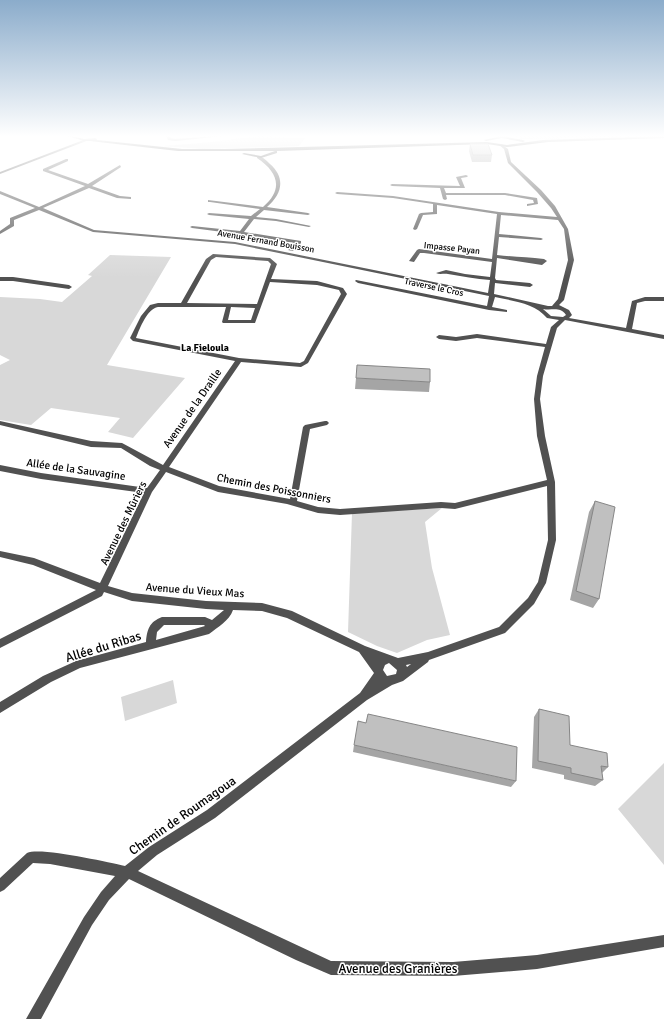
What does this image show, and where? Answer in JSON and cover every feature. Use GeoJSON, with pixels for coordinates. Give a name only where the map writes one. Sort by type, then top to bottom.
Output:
{"type":"FeatureCollection","features":[{"type":"Feature","properties":{"kind":"street"},"geometry":{"type":"LineString","coordinates":[[80,184],[118,198],[129,198]]}},
{"type":"Feature","properties":{"kind":"street"},"geometry":{"type":"LineString","coordinates":[[0,233],[12,225],[12,219],[95,184]]}},
{"type":"Feature","properties":{"kind":"street"},"geometry":{"type":"LineString","coordinates":[[235,243],[252,218],[276,196],[278,184]]}},
{"type":"Feature","properties":{"kind":"street"},"geometry":{"type":"LineString","coordinates":[[392,185],[463,187],[461,184]]}},
{"type":"Feature","properties":{"kind":"street"},"geometry":{"type":"LineString","coordinates":[[532,184],[540,191],[568,235],[571,260],[561,300],[565,315]]}},
{"type":"Feature","properties":{"kind":"street"},"geometry":{"type":"LineString","coordinates":[[442,187],[445,194],[446,205]]}},
{"type":"Feature","properties":{"kind":"street","name":"Avenue Fernand Bouisson"},"geometry":{"type":"LineString","coordinates":[[0,192],[93,231],[235,243],[532,304],[547,312]]}},
{"type":"Feature","properties":{"kind":"street"},"geometry":{"type":"LineString","coordinates":[[337,193],[374,194],[500,213],[557,217]]}},
{"type":"Feature","properties":{"kind":"street"},"geometry":{"type":"LineString","coordinates":[[445,194],[513,194],[535,199],[536,204],[529,205]]}},
{"type":"Feature","properties":{"kind":"street"},"geometry":{"type":"LineString","coordinates":[[210,201],[308,214]]}},
{"type":"Feature","properties":{"kind":"street"},"geometry":{"type":"LineString","coordinates":[[414,229],[421,214],[435,213],[436,204]]}},
{"type":"Feature","properties":{"kind":"street"},"geometry":{"type":"LineString","coordinates":[[489,308],[494,280],[500,213]]}},
{"type":"Feature","properties":{"kind":"street"},"geometry":{"type":"LineString","coordinates":[[209,214],[309,226]]}},
{"type":"Feature","properties":{"kind":"street"},"geometry":{"type":"LineString","coordinates":[[192,227],[299,242],[292,250]]}},
{"type":"Feature","properties":{"kind":"street"},"geometry":{"type":"LineString","coordinates":[[497,235],[541,239]]}},
{"type":"Feature","properties":{"kind":"street","name":"Impasse Payan"},"geometry":{"type":"LineString","coordinates":[[412,261],[420,251],[495,259],[521,259]]}},
{"type":"Feature","properties":{"kind":"street"},"geometry":{"type":"LineString","coordinates":[[183,304],[209,259],[215,256],[270,260],[274,264],[253,322],[225,322],[229,305]]}},
{"type":"Feature","properties":{"kind":"street"},"geometry":{"type":"LineString","coordinates":[[439,273],[446,272],[530,285]]}},
{"type":"Feature","properties":{"kind":"street"},"geometry":{"type":"LineString","coordinates":[[376,285],[385,273]]}},
{"type":"Feature","properties":{"kind":"street"},"geometry":{"type":"LineString","coordinates":[[517,283],[518,275]]}},
{"type":"Feature","properties":{"kind":"street"},"geometry":{"type":"LineString","coordinates":[[0,279],[13,279],[69,287]]}},
{"type":"Feature","properties":{"kind":"street","name":"Avenue de la Draille"},"geometry":{"type":"LineString","coordinates":[[258,306],[183,304],[152,305],[133,338],[135,340],[239,360],[301,365],[306,362],[344,294],[341,289],[322,284],[268,280]]}},
{"type":"Feature","properties":{"kind":"street","name":"Traverse le Cros"},"geometry":{"type":"LineString","coordinates":[[358,281],[505,311]]}},
{"type":"Feature","properties":{"kind":"street"},"geometry":{"type":"LineString","coordinates":[[628,330],[634,302],[645,299],[664,299]]}},
{"type":"Feature","properties":{"kind":"street"},"geometry":{"type":"LineString","coordinates":[[547,312],[561,300]]}},
{"type":"Feature","properties":{"kind":"street"},"geometry":{"type":"LineString","coordinates":[[555,306],[565,315]]}},
{"type":"Feature","properties":{"kind":"street"},"geometry":{"type":"LineString","coordinates":[[547,312],[664,337]]}},
{"type":"Feature","properties":{"kind":"street"},"geometry":{"type":"LineString","coordinates":[[547,312],[554,327]]}},
{"type":"Feature","properties":{"kind":"street"},"geometry":{"type":"LineString","coordinates":[[428,656],[396,681],[388,682],[379,672],[382,662],[428,656],[502,630],[531,601],[542,583],[552,540],[551,482],[541,436],[537,399],[540,376],[554,327],[565,315]]}},
{"type":"Feature","properties":{"kind":"street"},"geometry":{"type":"LineString","coordinates":[[439,337],[456,339],[477,336],[549,346]]}},
{"type":"Feature","properties":{"kind":"street","name":"Avenue de la Draille"},"geometry":{"type":"LineString","coordinates":[[163,468],[239,360]]}},
{"type":"Feature","properties":{"kind":"street","name":"Chemin des Poissonniers"},"geometry":{"type":"LineString","coordinates":[[0,423],[91,444],[122,446],[163,468],[223,491],[293,502],[318,510],[340,512],[441,505],[455,506],[551,482]]}},
{"type":"Feature","properties":{"kind":"street"},"geometry":{"type":"LineString","coordinates":[[293,502],[307,427],[324,423]]}},
{"type":"Feature","properties":{"kind":"street","name":"Allée de la Sauvagine"},"geometry":{"type":"LineString","coordinates":[[0,468],[41,476],[149,491]]}},
{"type":"Feature","properties":{"kind":"street","name":"Avenue des Mûriers"},"geometry":{"type":"LineString","coordinates":[[102,588],[149,491],[163,468]]}},
{"type":"Feature","properties":{"kind":"street","name":"Avenue du Vieux Mas"},"geometry":{"type":"LineString","coordinates":[[0,554],[34,562],[102,588],[132,597],[154,601],[231,605],[278,610],[362,649],[393,661]]}},
{"type":"Feature","properties":{"kind":"street"},"geometry":{"type":"LineString","coordinates":[[0,644],[92,598],[102,588]]}},
{"type":"Feature","properties":{"kind":"street"},"geometry":{"type":"LineString","coordinates":[[214,626],[227,614],[231,605]]}},
{"type":"Feature","properties":{"kind":"street","name":"Allée du Ribas"},"geometry":{"type":"LineString","coordinates":[[0,708],[47,679],[79,664],[206,631],[214,626],[205,621],[162,621],[152,630],[151,645]]}},
{"type":"Feature","properties":{"kind":"street","name":"Avenue du Vieux Mas"},"geometry":{"type":"LineString","coordinates":[[362,649],[379,672]]}},
{"type":"Feature","properties":{"kind":"street"},"geometry":{"type":"LineString","coordinates":[[393,661],[402,668],[402,676]]}},
{"type":"Feature","properties":{"kind":"street","name":"Chemin de Roumagoua"},"geometry":{"type":"LineString","coordinates":[[363,697],[379,672]]}},
{"type":"Feature","properties":{"kind":"street","name":"Chemin de Roumagoua"},"geometry":{"type":"LineString","coordinates":[[0,886],[31,857],[50,858],[127,872],[153,851],[211,814],[363,697],[388,682]]}},
{"type":"Feature","properties":{"kind":"street"},"geometry":{"type":"LineString","coordinates":[[33,1019],[88,921],[105,896],[127,872]]}},
{"type":"Feature","properties":{"kind":"street","name":"Avenue des Granières"},"geometry":{"type":"LineString","coordinates":[[127,872],[331,968],[461,969],[537,962],[664,941]]}},
{"type":"Feature","properties":{"kind":"shaded area"},"geometry":{"type":"Polygon","coordinates":[[[110,255],[171,257],[107,365],[185,378],[133,438],[108,432],[120,418],[51,408],[31,425],[0,420],[0,365],[10,360],[0,355],[0,297],[40,299],[62,302],[92,276],[88,275],[110,255]]]}},
{"type":"Feature","properties":{"kind":"shaded area"},"geometry":{"type":"Polygon","coordinates":[[[442,508],[425,522],[432,568],[450,635],[427,640],[397,653],[377,646],[348,632],[352,513],[442,508]]]}},
{"type":"Feature","properties":{"kind":"shaded area"},"geometry":{"type":"Polygon","coordinates":[[[173,680],[177,703],[125,721],[121,697],[173,680]]]}},
{"type":"Feature","properties":{"kind":"shaded area"},"geometry":{"type":"Polygon","coordinates":[[[664,763],[664,865],[618,809],[664,763]]]}},
{"type":"Feature","properties":{"kind":"building"},"geometry":{"type":"Polygon","coordinates":[[[357,365],[430,369],[430,382],[356,378],[357,365]]]}},
{"type":"Feature","properties":{"kind":"building"},"geometry":{"type":"Polygon","coordinates":[[[595,501],[615,507],[599,599],[576,591],[595,501]]]}},
{"type":"Feature","properties":{"kind":"building"},"geometry":{"type":"Polygon","coordinates":[[[539,709],[569,716],[570,745],[607,753],[608,767],[601,766],[603,780],[571,773],[571,768],[538,761],[539,709]]]}},
{"type":"Feature","properties":{"kind":"building"},"geometry":{"type":"Polygon","coordinates":[[[368,714],[517,747],[516,781],[354,745],[358,721],[366,723],[368,714]]]}},
{"type":"Feature","properties":{"kind":"district","name":"La Fieloula"},"geometry":{"type":"Point","coordinates":[205,347]}}]}
